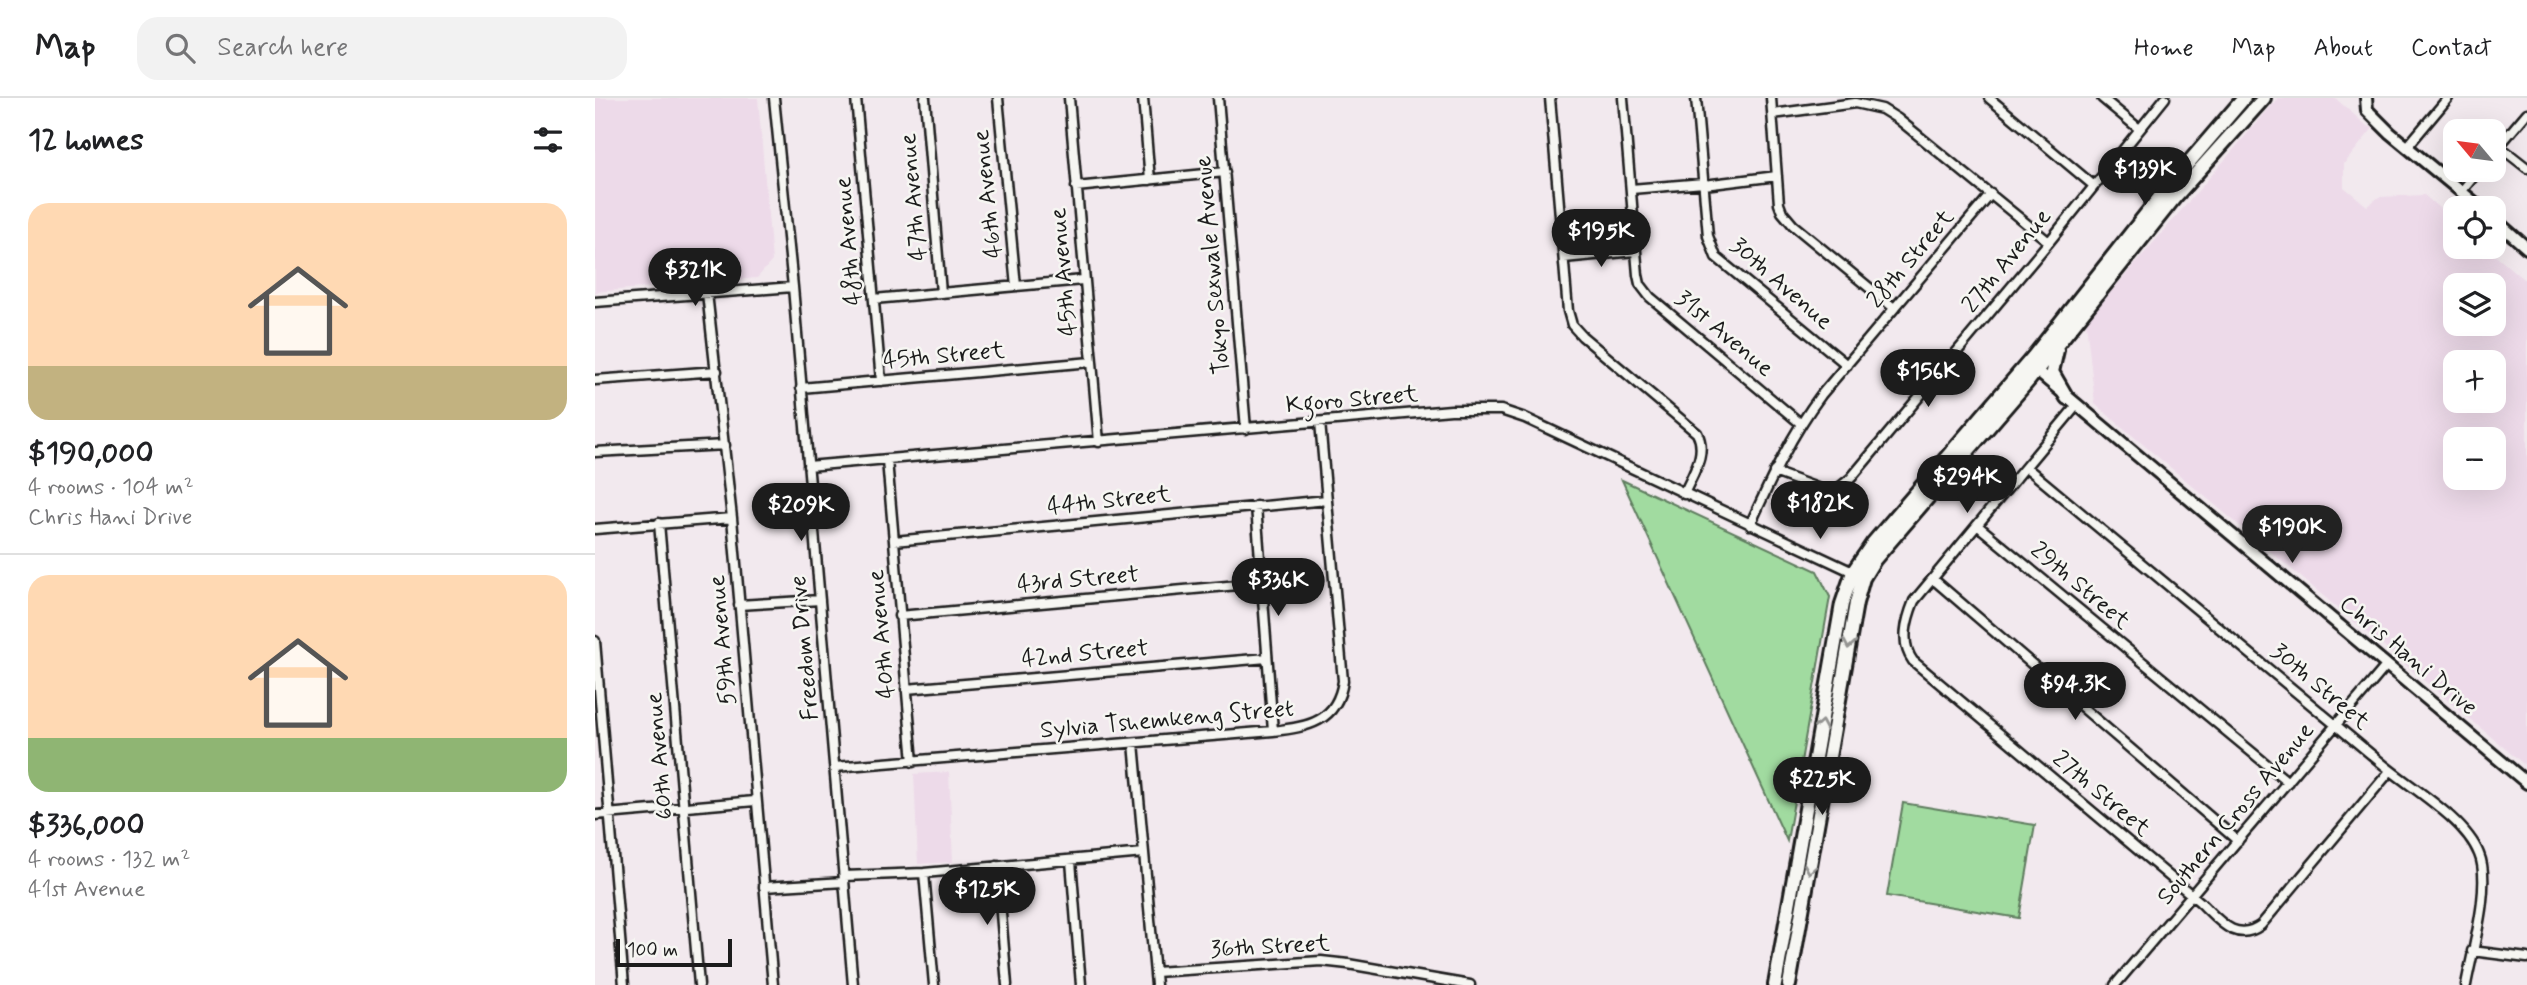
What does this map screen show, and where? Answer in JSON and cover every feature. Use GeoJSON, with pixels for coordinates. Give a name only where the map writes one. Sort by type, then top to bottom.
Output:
{"type":"FeatureCollection","features":[{"type":"Feature","properties":{"kind":"main road"},"geometry":{"type":"LineString","coordinates":[[2032,368],[2166,190],[2244,98]]}},
{"type":"Feature","properties":{"kind":"main road"},"geometry":{"type":"LineString","coordinates":[[1775,985],[1842,604],[1877,537],[2032,368],[2059,343],[2150,227],[2263,98]]}},
{"type":"Feature","properties":{"kind":"main road"},"geometry":{"type":"LineString","coordinates":[[2059,343],[2052,372],[2072,401]]}},
{"type":"Feature","properties":{"kind":"main road"},"geometry":{"type":"LineString","coordinates":[[1789,985],[1856,603],[1858,575]]}},
{"type":"Feature","properties":{"kind":"street","name":"Freedom Drive"},"geometry":{"type":"LineString","coordinates":[[774,98],[809,466],[853,985]]}},
{"type":"Feature","properties":{"kind":"street","name":"48th Avenue"},"geometry":{"type":"LineString","coordinates":[[856,98],[881,381]]}},
{"type":"Feature","properties":{"kind":"street","name":"47th Avenue"},"geometry":{"type":"LineString","coordinates":[[925,98],[941,293]]}},
{"type":"Feature","properties":{"kind":"street","name":"46th Avenue"},"geometry":{"type":"LineString","coordinates":[[998,98],[1016,286]]}},
{"type":"Feature","properties":{"kind":"street","name":"45th Avenue"},"geometry":{"type":"LineString","coordinates":[[1069,98],[1099,442]]}},
{"type":"Feature","properties":{"kind":"street"},"geometry":{"type":"LineString","coordinates":[[1143,98],[1150,180]]}},
{"type":"Feature","properties":{"kind":"street","name":"Tokyo Sexwale Avenue"},"geometry":{"type":"LineString","coordinates":[[1218,98],[1246,429]]}},
{"type":"Feature","properties":{"kind":"street"},"geometry":{"type":"LineString","coordinates":[[1550,98],[1568,311],[1574,329],[1691,427],[1700,438],[1701,456],[1684,494]]}},
{"type":"Feature","properties":{"kind":"street","name":"31st Avenue"},"geometry":{"type":"LineString","coordinates":[[1623,98],[1635,251],[1638,275],[1645,292],[1800,423]]}},
{"type":"Feature","properties":{"kind":"street","name":"30th Avenue"},"geometry":{"type":"LineString","coordinates":[[1696,98],[1708,236],[1716,257],[1846,365]]}},
{"type":"Feature","properties":{"kind":"street"},"geometry":{"type":"LineString","coordinates":[[1771,98],[1779,204],[1787,219],[1894,308]]}},
{"type":"Feature","properties":{"kind":"street"},"geometry":{"type":"LineString","coordinates":[[1989,98],[2093,185]]}},
{"type":"Feature","properties":{"kind":"street"},"geometry":{"type":"LineString","coordinates":[[2102,98],[2138,128]]}},
{"type":"Feature","properties":{"kind":"street","name":"27th Avenue"},"geometry":{"type":"LineString","coordinates":[[1774,472],[1828,492],[1844,485],[2049,242],[2138,128],[2165,98]]}},
{"type":"Feature","properties":{"kind":"street"},"geometry":{"type":"LineString","coordinates":[[2407,147],[2448,98]]}},
{"type":"Feature","properties":{"kind":"street"},"geometry":{"type":"LineString","coordinates":[[1773,114],[1855,103],[1882,109],[1898,119],[2049,242]]}},
{"type":"Feature","properties":{"kind":"street"},"geometry":{"type":"LineString","coordinates":[[2366,104],[2407,147],[2466,196]]}},
{"type":"Feature","properties":{"kind":"street"},"geometry":{"type":"LineString","coordinates":[[2506,137],[2527,113]]}},
{"type":"Feature","properties":{"kind":"street"},"geometry":{"type":"LineString","coordinates":[[2506,155],[2527,168]]}},
{"type":"Feature","properties":{"kind":"street"},"geometry":{"type":"LineString","coordinates":[[1076,187],[1225,172]]}},
{"type":"Feature","properties":{"kind":"street"},"geometry":{"type":"LineString","coordinates":[[1631,189],[1777,176]]}},
{"type":"Feature","properties":{"kind":"street"},"geometry":{"type":"LineString","coordinates":[[2461,192],[2469,182]]}},
{"type":"Feature","properties":{"kind":"street","name":"28th Street"},"geometry":{"type":"LineString","coordinates":[[1750,525],[1800,423],[1991,194]]}},
{"type":"Feature","properties":{"kind":"street"},"geometry":{"type":"LineString","coordinates":[[2506,230],[2527,248]]}},
{"type":"Feature","properties":{"kind":"street"},"geometry":{"type":"LineString","coordinates":[[1563,258],[1635,251]]}},
{"type":"Feature","properties":{"kind":"street"},"geometry":{"type":"LineString","coordinates":[[874,299],[1083,280]]}},
{"type":"Feature","properties":{"kind":"street"},"geometry":{"type":"LineString","coordinates":[[595,302],[793,287]]}},
{"type":"Feature","properties":{"kind":"street","name":"59th Avenue"},"geometry":{"type":"LineString","coordinates":[[707,293],[732,518],[773,985]]}},
{"type":"Feature","properties":{"kind":"street","name":"45th Street"},"geometry":{"type":"LineString","coordinates":[[801,388],[1091,362]]}},
{"type":"Feature","properties":{"kind":"street","name":"Chris Hani Drive"},"geometry":{"type":"LineString","coordinates":[[2032,368],[2527,783]]}},
{"type":"Feature","properties":{"kind":"street"},"geometry":{"type":"LineString","coordinates":[[595,380],[717,370]]}},
{"type":"Feature","properties":{"kind":"street","name":"27th Street"},"geometry":{"type":"LineString","coordinates":[[2072,401],[2028,468],[1914,601],[1909,616],[1906,645],[1913,662],[2192,895],[2230,930],[2240,933],[2255,930],[2390,771]]}},
{"type":"Feature","properties":{"kind":"street","name":"Kgoro Street"},"geometry":{"type":"LineString","coordinates":[[809,466],[1472,409],[1501,410],[1534,422],[1858,575]]}},
{"type":"Feature","properties":{"kind":"street","name":"Sylvia Tshemkeng Street"},"geometry":{"type":"LineString","coordinates":[[835,767],[1273,731],[1313,725],[1333,709],[1342,691],[1343,681],[1320,422]]}},
{"type":"Feature","properties":{"kind":"street"},"geometry":{"type":"LineString","coordinates":[[595,452],[725,445]]}},
{"type":"Feature","properties":{"kind":"street","name":"40th Avenue"},"geometry":{"type":"LineString","coordinates":[[887,460],[913,762]]}},
{"type":"Feature","properties":{"kind":"street","name":"30th Street"},"geometry":{"type":"LineString","coordinates":[[2028,468],[2390,771],[2463,828],[2481,857],[2484,883],[2466,985]]}},
{"type":"Feature","properties":{"kind":"street","name":"44th Street"},"geometry":{"type":"LineString","coordinates":[[894,541],[1327,500]]}},
{"type":"Feature","properties":{"kind":"street"},"geometry":{"type":"LineString","coordinates":[[1256,506],[1273,731]]}},
{"type":"Feature","properties":{"kind":"street"},"geometry":{"type":"LineString","coordinates":[[595,529],[732,518]]}},
{"type":"Feature","properties":{"kind":"street","name":"60th Avenue"},"geometry":{"type":"LineString","coordinates":[[659,523],[699,985]]}},
{"type":"Feature","properties":{"kind":"street","name":"29th Street"},"geometry":{"type":"LineString","coordinates":[[1977,525],[2287,782]]}},
{"type":"Feature","properties":{"kind":"street"},"geometry":{"type":"LineString","coordinates":[[1933,579],[2238,841]]}},
{"type":"Feature","properties":{"kind":"street","name":"43rd Street"},"geometry":{"type":"LineString","coordinates":[[899,616],[1260,583]]}},
{"type":"Feature","properties":{"kind":"street"},"geometry":{"type":"LineString","coordinates":[[739,605],[820,600]]}},
{"type":"Feature","properties":{"kind":"street"},"geometry":{"type":"LineString","coordinates":[[595,640],[624,985]]}},
{"type":"Feature","properties":{"kind":"street","name":"42nd Street"},"geometry":{"type":"LineString","coordinates":[[906,689],[1267,658]]}},
{"type":"Feature","properties":{"kind":"street","name":"Southern Cross Avenue"},"geometry":{"type":"LineString","coordinates":[[2115,985],[2386,666]]}},
{"type":"Feature","properties":{"kind":"street"},"geometry":{"type":"LineString","coordinates":[[1134,743],[1156,985]]}},
{"type":"Feature","properties":{"kind":"street"},"geometry":{"type":"LineString","coordinates":[[595,815],[755,801]]}},
{"type":"Feature","properties":{"kind":"street"},"geometry":{"type":"LineString","coordinates":[[765,887],[1144,853]]}},
{"type":"Feature","properties":{"kind":"street"},"geometry":{"type":"LineString","coordinates":[[1071,861],[1081,985]]}},
{"type":"Feature","properties":{"kind":"street"},"geometry":{"type":"LineString","coordinates":[[997,866],[1007,985]]}},
{"type":"Feature","properties":{"kind":"street"},"geometry":{"type":"LineString","coordinates":[[924,873],[934,985]]}},
{"type":"Feature","properties":{"kind":"street"},"geometry":{"type":"LineString","coordinates":[[2472,951],[2527,958]]}},
{"type":"Feature","properties":{"kind":"street","name":"36th Street"},"geometry":{"type":"LineString","coordinates":[[1155,972],[1334,961],[1470,985]]}},
{"type":"Feature","properties":{"kind":"shaded area"},"geometry":{"type":"Polygon","coordinates":[[[595,98],[758,98],[772,261],[757,278],[595,292],[595,98]]]}},
{"type":"Feature","properties":{"kind":"shaded area"},"geometry":{"type":"Polygon","coordinates":[[[2278,98],[2335,98],[2367,126],[2373,128],[2344,164],[2344,187],[2367,206],[2379,197],[2424,195],[2443,212],[2443,259],[2499,259],[2523,279],[2527,278],[2527,767],[2095,404],[2086,321],[2278,98]]]}},
{"type":"Feature","properties":{"kind":"shaded area"},"geometry":{"type":"Polygon","coordinates":[[[949,772],[953,862],[918,864],[914,774],[949,772]]]}},
{"type":"Feature","properties":{"kind":"green space"},"geometry":{"type":"Polygon","coordinates":[[[1622,480],[1817,571],[1830,597],[1787,841],[1622,480]]]}},
{"type":"Feature","properties":{"kind":"green space"},"geometry":{"type":"Polygon","coordinates":[[[1903,803],[2035,825],[2019,918],[1887,896],[1903,803]]]}}]}
